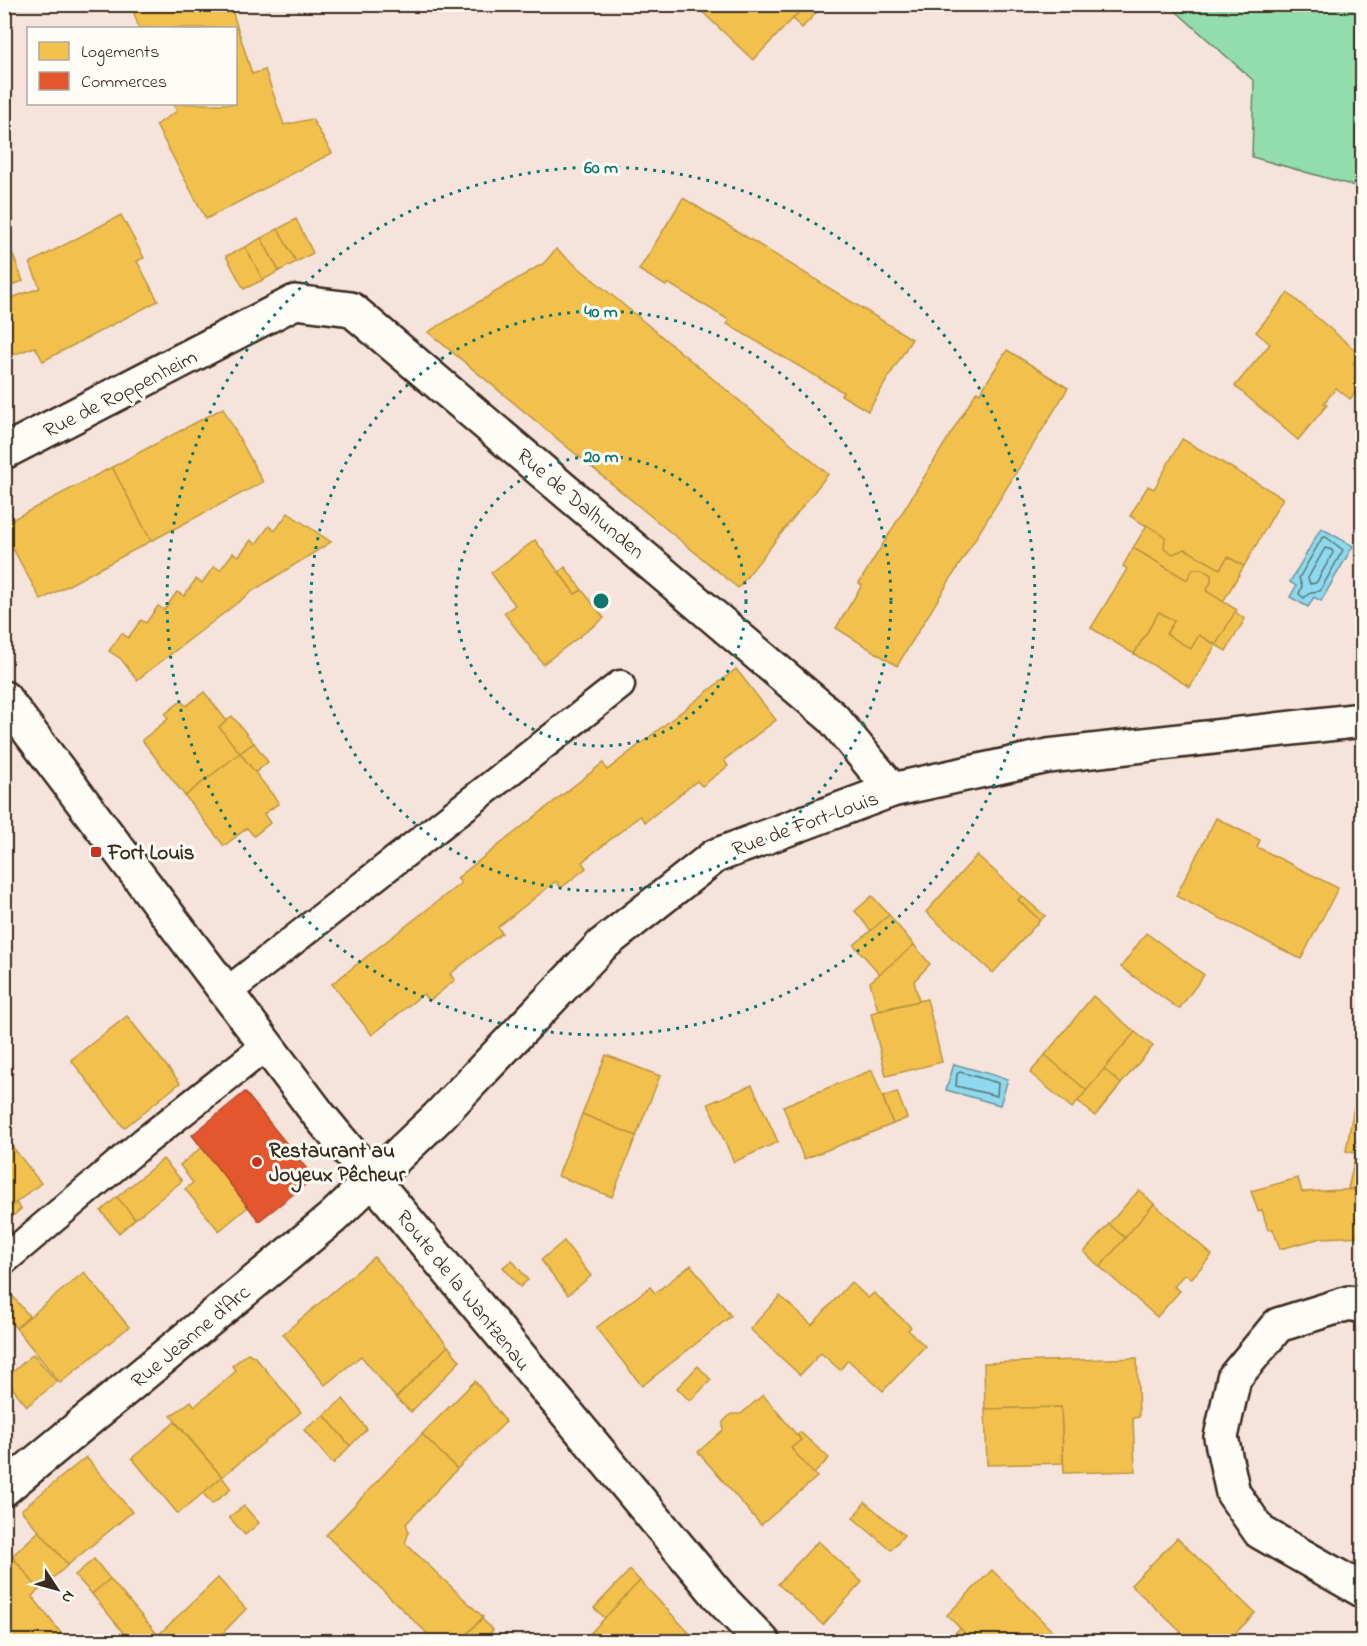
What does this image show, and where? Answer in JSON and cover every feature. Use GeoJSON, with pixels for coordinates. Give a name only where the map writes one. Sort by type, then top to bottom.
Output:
{"type":"FeatureCollection","features":[{"type":"Feature","properties":{"kind":"street","name":"Rue de Dalhunden"},"geometry":{"type":"LineString","coordinates":[[236,333],[295,302],[351,309],[833,718],[892,790]]}},
{"type":"Feature","properties":{"kind":"street","name":"Rue de Roppenheim"},"geometry":{"type":"LineString","coordinates":[[4,452],[236,333]]}},
{"type":"Feature","properties":{"kind":"street","name":"Route de la Wantzenau"},"geometry":{"type":"LineString","coordinates":[[4,698],[266,1046],[373,1179],[716,1592],[763,1641]]}},
{"type":"Feature","properties":{"kind":"street","name":"Rue de Fort-Louis"},"geometry":{"type":"LineString","coordinates":[[373,1179],[437,1118],[602,945],[715,856],[892,790],[1048,756],[1362,717]]}},
{"type":"Feature","properties":{"kind":"street","name":"Rue Jeanne d'Arc"},"geometry":{"type":"LineString","coordinates":[[4,1489],[333,1218],[373,1179]]}},
{"type":"Feature","properties":{"kind":"street"},"geometry":{"type":"LineString","coordinates":[[1362,1306],[1349,1303],[1278,1324],[1234,1378],[1221,1437],[1233,1493],[1260,1532],[1362,1590]]}},
{"type":"Feature","properties":{"kind":"lane"},"geometry":{"type":"LineString","coordinates":[[227,992],[620,685]]}},
{"type":"Feature","properties":{"kind":"lane"},"geometry":{"type":"LineString","coordinates":[[4,1260],[144,1142],[266,1046]]}},
{"type":"Feature","properties":{"kind":"green space"},"geometry":{"type":"Polygon","coordinates":[[[1169,5],[1362,5],[1362,188],[1252,157],[1254,81],[1169,5]]]}},
{"type":"Feature","properties":{"kind":"water"},"geometry":{"type":"Polygon","coordinates":[[[1321,528],[1353,546],[1321,601],[1314,597],[1308,607],[1290,597],[1296,586],[1290,582],[1321,528]]]}},
{"type":"Feature","properties":{"kind":"water"},"geometry":{"type":"Polygon","coordinates":[[[954,1064],[1008,1079],[1000,1105],[946,1090],[954,1064]]]}},
{"type":"Feature","properties":{"kind":"building: Logements"},"geometry":{"type":"Polygon","coordinates":[[[131,4],[230,4],[252,74],[265,70],[284,125],[312,119],[332,153],[206,219],[156,125],[177,111],[174,105],[237,105],[237,27],[139,27],[131,4]]]}},
{"type":"Feature","properties":{"kind":"building: Logements"},"geometry":{"type":"Polygon","coordinates":[[[694,4],[807,4],[753,60],[694,4]]]}},
{"type":"Feature","properties":{"kind":"building: Logements"},"geometry":{"type":"Polygon","coordinates":[[[807,4],[824,4],[802,28],[793,19],[807,4]]]}},
{"type":"Feature","properties":{"kind":"building: Logements"},"geometry":{"type":"Polygon","coordinates":[[[4,197],[13,220],[4,224],[4,197]]]}},
{"type":"Feature","properties":{"kind":"building: Logements"},"geometry":{"type":"Polygon","coordinates":[[[683,198],[912,339],[868,411],[841,395],[843,392],[727,324],[729,320],[668,283],[666,286],[639,270],[683,198]]]}},
{"type":"Feature","properties":{"kind":"building: Logements"},"geometry":{"type":"Polygon","coordinates":[[[121,215],[144,258],[137,261],[158,301],[43,361],[35,347],[4,358],[4,291],[8,299],[40,288],[30,263],[121,215]]]}},
{"type":"Feature","properties":{"kind":"building: Logements"},"geometry":{"type":"Polygon","coordinates":[[[296,219],[313,253],[296,262],[278,229],[296,219]]]}},
{"type":"Feature","properties":{"kind":"building: Logements"},"geometry":{"type":"Polygon","coordinates":[[[278,229],[296,262],[279,271],[261,238],[278,229]]]}},
{"type":"Feature","properties":{"kind":"building: Logements"},"geometry":{"type":"Polygon","coordinates":[[[4,232],[23,281],[4,288],[4,232]]]}},
{"type":"Feature","properties":{"kind":"building: Logements"},"geometry":{"type":"Polygon","coordinates":[[[261,238],[279,271],[263,280],[245,247],[261,238]]]}},
{"type":"Feature","properties":{"kind":"building: Logements"},"geometry":{"type":"Polygon","coordinates":[[[245,247],[263,280],[244,289],[226,256],[245,247]]]}},
{"type":"Feature","properties":{"kind":"building: Logements"},"geometry":{"type":"Polygon","coordinates":[[[556,249],[828,474],[738,588],[428,332],[544,263],[556,249]]]}},
{"type":"Feature","properties":{"kind":"building: Logements"},"geometry":{"type":"Polygon","coordinates":[[[1288,293],[1361,355],[1353,363],[1362,371],[1362,385],[1350,399],[1336,388],[1324,403],[1327,405],[1298,440],[1235,386],[1270,344],[1256,332],[1288,293]]]}},
{"type":"Feature","properties":{"kind":"building: Logements"},"geometry":{"type":"Polygon","coordinates":[[[1007,350],[1068,388],[897,666],[836,628],[862,585],[859,583],[977,391],[980,393],[1007,350]]]}},
{"type":"Feature","properties":{"kind":"building: Logements"},"geometry":{"type":"Polygon","coordinates":[[[223,408],[263,482],[151,541],[112,467],[223,408]]]}},
{"type":"Feature","properties":{"kind":"building: Logements"},"geometry":{"type":"Polygon","coordinates":[[[1182,439],[1283,498],[1244,566],[1228,557],[1220,569],[1185,549],[1173,554],[1164,548],[1165,537],[1130,516],[1148,486],[1154,489],[1182,439]]]}},
{"type":"Feature","properties":{"kind":"building: Logements"},"geometry":{"type":"Polygon","coordinates":[[[112,467],[151,541],[41,600],[4,532],[4,524],[112,467]]]}},
{"type":"Feature","properties":{"kind":"building: Logements"},"geometry":{"type":"Polygon","coordinates":[[[288,513],[331,542],[254,590],[137,680],[121,659],[109,651],[122,633],[128,638],[141,620],[146,623],[158,606],[164,610],[177,592],[184,596],[196,579],[202,583],[214,566],[220,570],[233,553],[239,556],[251,540],[256,544],[269,526],[275,531],[288,513]]]}},
{"type":"Feature","properties":{"kind":"building: Logements"},"geometry":{"type":"Polygon","coordinates":[[[1147,525],[1165,537],[1164,548],[1173,554],[1185,549],[1220,569],[1228,557],[1244,566],[1223,602],[1206,591],[1211,582],[1211,575],[1202,569],[1193,569],[1187,580],[1133,548],[1147,525]]]}},
{"type":"Feature","properties":{"kind":"building: Logements"},"geometry":{"type":"Polygon","coordinates":[[[535,540],[575,594],[582,590],[604,618],[543,664],[504,613],[515,605],[491,573],[535,540]]]}},
{"type":"Feature","properties":{"kind":"building: Logements"},"geometry":{"type":"Polygon","coordinates":[[[1133,548],[1187,580],[1193,569],[1202,569],[1211,575],[1211,582],[1206,591],[1237,610],[1216,645],[1199,635],[1191,649],[1166,634],[1174,621],[1159,612],[1134,654],[1091,628],[1127,569],[1123,566],[1133,548]]]}},
{"type":"Feature","properties":{"kind":"building: Logements"},"geometry":{"type":"Polygon","coordinates":[[[565,567],[582,590],[575,594],[559,572],[565,567]]]}},
{"type":"Feature","properties":{"kind":"building: Logements"},"geometry":{"type":"Polygon","coordinates":[[[1159,612],[1174,621],[1166,634],[1191,649],[1199,635],[1216,645],[1190,687],[1134,654],[1159,612]]]}},
{"type":"Feature","properties":{"kind":"building: Logements"},"geometry":{"type":"Polygon","coordinates":[[[1235,612],[1245,619],[1226,651],[1216,645],[1235,612]]]}},
{"type":"Feature","properties":{"kind":"building: Logements"},"geometry":{"type":"Polygon","coordinates":[[[736,669],[776,720],[724,760],[728,766],[702,786],[697,781],[645,822],[640,816],[582,862],[586,868],[561,888],[556,881],[498,927],[502,933],[450,974],[455,980],[429,1001],[423,994],[372,1035],[332,984],[461,883],[457,878],[603,763],[607,770],[736,669]]]}},
{"type":"Feature","properties":{"kind":"building: Logements"},"geometry":{"type":"Polygon","coordinates":[[[204,692],[227,721],[219,727],[240,753],[185,796],[142,740],[168,719],[165,714],[181,701],[186,706],[204,692]]]}},
{"type":"Feature","properties":{"kind":"building: Logements"},"geometry":{"type":"Polygon","coordinates":[[[232,716],[254,743],[240,753],[219,727],[232,716]]]}},
{"type":"Feature","properties":{"kind":"building: Logements"},"geometry":{"type":"Polygon","coordinates":[[[254,743],[268,762],[255,773],[240,753],[254,743]]]}},
{"type":"Feature","properties":{"kind":"building: Logements"},"geometry":{"type":"Polygon","coordinates":[[[240,753],[279,803],[264,814],[270,823],[254,836],[247,828],[224,846],[185,796],[240,753]]]}},
{"type":"Feature","properties":{"kind":"building: Logements"},"geometry":{"type":"Polygon","coordinates":[[[1216,818],[1260,840],[1257,847],[1338,888],[1301,959],[1176,896],[1216,818]]]}},
{"type":"Feature","properties":{"kind":"building: Logements"},"geometry":{"type":"Polygon","coordinates":[[[977,855],[1022,896],[1018,900],[1040,920],[993,973],[926,912],[977,855]]]}},
{"type":"Feature","properties":{"kind":"building: Logements"},"geometry":{"type":"Polygon","coordinates":[[[872,896],[889,915],[871,931],[855,911],[872,896]]]}},
{"type":"Feature","properties":{"kind":"building: Logements"},"geometry":{"type":"Polygon","coordinates":[[[1022,896],[1045,916],[1040,920],[1018,900],[1022,896]]]}},
{"type":"Feature","properties":{"kind":"building: Logements"},"geometry":{"type":"Polygon","coordinates":[[[889,915],[914,945],[880,974],[854,945],[889,915]]]}},
{"type":"Feature","properties":{"kind":"building: Logements"},"geometry":{"type":"Polygon","coordinates":[[[1146,933],[1204,975],[1179,1009],[1121,967],[1146,933]]]}},
{"type":"Feature","properties":{"kind":"building: Logements"},"geometry":{"type":"Polygon","coordinates":[[[914,945],[930,964],[914,981],[919,1001],[878,1010],[870,982],[914,945]]]}},
{"type":"Feature","properties":{"kind":"building: Logements"},"geometry":{"type":"Polygon","coordinates":[[[1093,996],[1135,1032],[1087,1091],[1045,1055],[1093,996]]]}},
{"type":"Feature","properties":{"kind":"building: Logements"},"geometry":{"type":"Polygon","coordinates":[[[927,999],[942,1062],[886,1076],[871,1013],[927,999]]]}},
{"type":"Feature","properties":{"kind":"building: Logements"},"geometry":{"type":"Polygon","coordinates":[[[127,1016],[180,1083],[124,1128],[71,1060],[127,1016]]]}},
{"type":"Feature","properties":{"kind":"building: Logements"},"geometry":{"type":"Polygon","coordinates":[[[1135,1032],[1153,1046],[1121,1084],[1104,1069],[1135,1032]]]}},
{"type":"Feature","properties":{"kind":"building: Logements"},"geometry":{"type":"Polygon","coordinates":[[[606,1055],[660,1076],[636,1136],[582,1114],[606,1055]]]}},
{"type":"Feature","properties":{"kind":"building: Logements"},"geometry":{"type":"Polygon","coordinates":[[[1045,1055],[1087,1091],[1072,1108],[1030,1073],[1045,1055]]]}},
{"type":"Feature","properties":{"kind":"building: Logements"},"geometry":{"type":"Polygon","coordinates":[[[1104,1069],[1121,1084],[1095,1116],[1078,1101],[1104,1069]]]}},
{"type":"Feature","properties":{"kind":"building: Logements"},"geometry":{"type":"Polygon","coordinates":[[[872,1070],[893,1124],[804,1159],[783,1106],[872,1070]]]}},
{"type":"Feature","properties":{"kind":"building: Logements"},"geometry":{"type":"Polygon","coordinates":[[[752,1085],[778,1142],[734,1162],[708,1104],[752,1085]]]}},
{"type":"Feature","properties":{"kind":"building: Logements"},"geometry":{"type":"Polygon","coordinates":[[[897,1092],[907,1118],[893,1124],[883,1097],[897,1092]]]}},
{"type":"Feature","properties":{"kind":"building: Logements"},"geometry":{"type":"Polygon","coordinates":[[[1354,1107],[1362,1109],[1362,1155],[1346,1151],[1354,1107]]]}},
{"type":"Feature","properties":{"kind":"building: Logements"},"geometry":{"type":"Polygon","coordinates":[[[582,1114],[636,1136],[612,1197],[558,1176],[582,1114]]]}},
{"type":"Feature","properties":{"kind":"building: Logements"},"geometry":{"type":"Polygon","coordinates":[[[4,1136],[41,1183],[4,1212],[4,1136]]]}},
{"type":"Feature","properties":{"kind":"building: Logements"},"geometry":{"type":"Polygon","coordinates":[[[202,1147],[248,1207],[219,1231],[185,1189],[193,1183],[180,1165],[202,1147]]]}},
{"type":"Feature","properties":{"kind":"building: Logements"},"geometry":{"type":"Polygon","coordinates":[[[1356,1153],[1362,1155],[1362,1189],[1348,1189],[1356,1153]]]}},
{"type":"Feature","properties":{"kind":"building: Logements"},"geometry":{"type":"Polygon","coordinates":[[[163,1159],[182,1181],[135,1219],[117,1197],[163,1159]]]}},
{"type":"Feature","properties":{"kind":"building: Logements"},"geometry":{"type":"Polygon","coordinates":[[[1298,1178],[1302,1192],[1362,1189],[1362,1236],[1321,1238],[1280,1249],[1273,1229],[1268,1230],[1262,1210],[1258,1211],[1251,1191],[1298,1178]]]}},
{"type":"Feature","properties":{"kind":"building: Logements"},"geometry":{"type":"Polygon","coordinates":[[[1139,1190],[1154,1204],[1125,1238],[1109,1224],[1139,1190]]]}},
{"type":"Feature","properties":{"kind":"building: Logements"},"geometry":{"type":"Polygon","coordinates":[[[117,1197],[135,1219],[119,1233],[101,1211],[117,1197]]]}},
{"type":"Feature","properties":{"kind":"building: Logements"},"geometry":{"type":"Polygon","coordinates":[[[16,1203],[21,1209],[8,1220],[4,1212],[16,1203]]]}},
{"type":"Feature","properties":{"kind":"building: Logements"},"geometry":{"type":"Polygon","coordinates":[[[1154,1204],[1212,1255],[1191,1279],[1185,1274],[1180,1279],[1174,1287],[1180,1291],[1157,1317],[1100,1267],[1154,1204]]]}},
{"type":"Feature","properties":{"kind":"building: Logements"},"geometry":{"type":"Polygon","coordinates":[[[1109,1224],[1125,1238],[1100,1267],[1084,1252],[1109,1224]]]}},
{"type":"Feature","properties":{"kind":"building: Logements"},"geometry":{"type":"Polygon","coordinates":[[[564,1241],[591,1276],[568,1295],[541,1260],[564,1241]]]}},
{"type":"Feature","properties":{"kind":"building: Logements"},"geometry":{"type":"Polygon","coordinates":[[[374,1257],[448,1346],[396,1398],[361,1356],[325,1385],[283,1334],[374,1257]]]}},
{"type":"Feature","properties":{"kind":"building: Logements"},"geometry":{"type":"Polygon","coordinates":[[[512,1260],[528,1280],[520,1287],[503,1267],[512,1260]]]}},
{"type":"Feature","properties":{"kind":"building: Logements"},"geometry":{"type":"Polygon","coordinates":[[[691,1265],[731,1316],[642,1386],[596,1328],[650,1287],[655,1293],[691,1265]]]}},
{"type":"Feature","properties":{"kind":"building: Logements"},"geometry":{"type":"Polygon","coordinates":[[[84,1272],[129,1327],[60,1383],[16,1328],[84,1272]]]}},
{"type":"Feature","properties":{"kind":"building: Logements"},"geometry":{"type":"Polygon","coordinates":[[[851,1282],[868,1298],[874,1293],[911,1327],[908,1330],[925,1346],[883,1391],[848,1360],[840,1370],[821,1353],[800,1375],[750,1329],[780,1296],[812,1325],[851,1282]]]}},
{"type":"Feature","properties":{"kind":"building: Logements"},"geometry":{"type":"Polygon","coordinates":[[[6,1288],[29,1316],[16,1328],[4,1314],[6,1288]]]}},
{"type":"Feature","properties":{"kind":"building: Logements"},"geometry":{"type":"Polygon","coordinates":[[[448,1346],[460,1361],[411,1412],[396,1398],[448,1346]]]}},
{"type":"Feature","properties":{"kind":"building: Logements"},"geometry":{"type":"Polygon","coordinates":[[[248,1353],[255,1357],[301,1412],[222,1477],[171,1416],[191,1401],[195,1406],[236,1371],[232,1366],[248,1353]]]}},
{"type":"Feature","properties":{"kind":"building: Logements"},"geometry":{"type":"Polygon","coordinates":[[[33,1354],[57,1382],[27,1406],[5,1379],[33,1354]]]}},
{"type":"Feature","properties":{"kind":"building: Logements"},"geometry":{"type":"Polygon","coordinates":[[[1137,1358],[1139,1417],[1133,1418],[1135,1471],[1064,1473],[1061,1407],[985,1409],[984,1363],[1137,1358]]]}},
{"type":"Feature","properties":{"kind":"building: Logements"},"geometry":{"type":"Polygon","coordinates":[[[698,1366],[711,1380],[690,1401],[677,1388],[698,1366]]]}},
{"type":"Feature","properties":{"kind":"building: Logements"},"geometry":{"type":"Polygon","coordinates":[[[475,1381],[506,1422],[457,1469],[422,1434],[475,1381]]]}},
{"type":"Feature","properties":{"kind":"building: Logements"},"geometry":{"type":"Polygon","coordinates":[[[763,1395],[801,1440],[791,1448],[817,1477],[761,1525],[698,1452],[723,1430],[723,1422],[731,1414],[741,1414],[763,1395]]]}},
{"type":"Feature","properties":{"kind":"building: Logements"},"geometry":{"type":"Polygon","coordinates":[[[343,1399],[367,1429],[350,1446],[324,1415],[343,1399]]]}},
{"type":"Feature","properties":{"kind":"building: Logements"},"geometry":{"type":"Polygon","coordinates":[[[1061,1407],[1063,1463],[987,1465],[985,1409],[1061,1407]]]}},
{"type":"Feature","properties":{"kind":"building: Logements"},"geometry":{"type":"Polygon","coordinates":[[[324,1415],[350,1446],[333,1464],[304,1430],[324,1415]]]}},
{"type":"Feature","properties":{"kind":"building: Logements"},"geometry":{"type":"Polygon","coordinates":[[[175,1422],[222,1477],[178,1514],[132,1458],[175,1422]]]}},
{"type":"Feature","properties":{"kind":"building: Logements"},"geometry":{"type":"Polygon","coordinates":[[[800,1432],[829,1458],[814,1474],[791,1448],[801,1440],[797,1434],[800,1432]]]}},
{"type":"Feature","properties":{"kind":"building: Logements"},"geometry":{"type":"Polygon","coordinates":[[[422,1434],[457,1469],[406,1524],[409,1532],[405,1543],[483,1617],[459,1642],[436,1642],[326,1535],[422,1434]]]}},
{"type":"Feature","properties":{"kind":"building: Logements"},"geometry":{"type":"Polygon","coordinates":[[[86,1457],[132,1512],[68,1565],[21,1510],[86,1457]]]}},
{"type":"Feature","properties":{"kind":"building: Logements"},"geometry":{"type":"Polygon","coordinates":[[[222,1477],[231,1489],[212,1504],[203,1493],[222,1477]]]}},
{"type":"Feature","properties":{"kind":"building: Logements"},"geometry":{"type":"Polygon","coordinates":[[[865,1502],[904,1535],[891,1550],[853,1518],[865,1502]]]}},
{"type":"Feature","properties":{"kind":"building: Logements"},"geometry":{"type":"Polygon","coordinates":[[[244,1506],[259,1523],[245,1535],[229,1517],[244,1506]]]}},
{"type":"Feature","properties":{"kind":"building: Logements"},"geometry":{"type":"Polygon","coordinates":[[[39,1531],[68,1565],[39,1590],[12,1556],[39,1531]]]}},
{"type":"Feature","properties":{"kind":"building: Logements"},"geometry":{"type":"Polygon","coordinates":[[[1177,1538],[1255,1613],[1227,1642],[1182,1642],[1177,1637],[1181,1632],[1131,1585],[1177,1538]]]}},
{"type":"Feature","properties":{"kind":"building: Logements"},"geometry":{"type":"Polygon","coordinates":[[[818,1541],[862,1582],[823,1625],[778,1584],[818,1541]]]}},
{"type":"Feature","properties":{"kind":"building: Logements"},"geometry":{"type":"Polygon","coordinates":[[[12,1556],[39,1590],[32,1596],[68,1642],[4,1642],[4,1562],[12,1556]]]}},
{"type":"Feature","properties":{"kind":"building: Logements"},"geometry":{"type":"Polygon","coordinates":[[[94,1559],[110,1579],[92,1594],[75,1575],[94,1559]]]}},
{"type":"Feature","properties":{"kind":"building: Logements"},"geometry":{"type":"Polygon","coordinates":[[[630,1570],[640,1581],[605,1618],[594,1608],[630,1570]]]}},
{"type":"Feature","properties":{"kind":"building: Logements"},"geometry":{"type":"Polygon","coordinates":[[[992,1570],[1063,1642],[973,1642],[947,1615],[992,1570]]]}},
{"type":"Feature","properties":{"kind":"building: Logements"},"geometry":{"type":"Polygon","coordinates":[[[218,1578],[246,1609],[214,1642],[151,1642],[218,1578]]]}},
{"type":"Feature","properties":{"kind":"building: Logements"},"geometry":{"type":"Polygon","coordinates":[[[110,1579],[158,1635],[151,1642],[131,1642],[92,1594],[110,1579]]]}},
{"type":"Feature","properties":{"kind":"building: Logements"},"geometry":{"type":"Polygon","coordinates":[[[640,1581],[694,1638],[690,1642],[582,1642],[640,1581]]]}},
{"type":"Feature","properties":{"kind":"building: Logements"},"geometry":{"type":"Polygon","coordinates":[[[482,1619],[493,1630],[483,1642],[459,1642],[482,1619]]]}},
{"type":"Feature","properties":{"kind":"building: Logements"},"geometry":{"type":"Polygon","coordinates":[[[960,1628],[973,1642],[946,1642],[960,1628]]]}},
{"type":"Feature","properties":{"kind":"building: Logements"},"geometry":{"type":"Polygon","coordinates":[[[83,1633],[90,1642],[72,1642],[83,1633]]]}},
{"type":"Feature","properties":{"kind":"building: Commerces","name":"Restaurant au Joyeux Pêcheur"},"geometry":{"type":"Polygon","coordinates":[[[245,1092],[314,1178],[259,1221],[192,1135],[245,1092]]]}},
{"type":"Feature","properties":{"kind":"place","name":"Fort Louis"},"geometry":{"type":"Point","coordinates":[96,852]}},
{"type":"Feature","properties":{"kind":"place","name":"Restaurant au Joyeux Pêcheur"},"geometry":{"type":"Point","coordinates":[257,1162]}}]}
